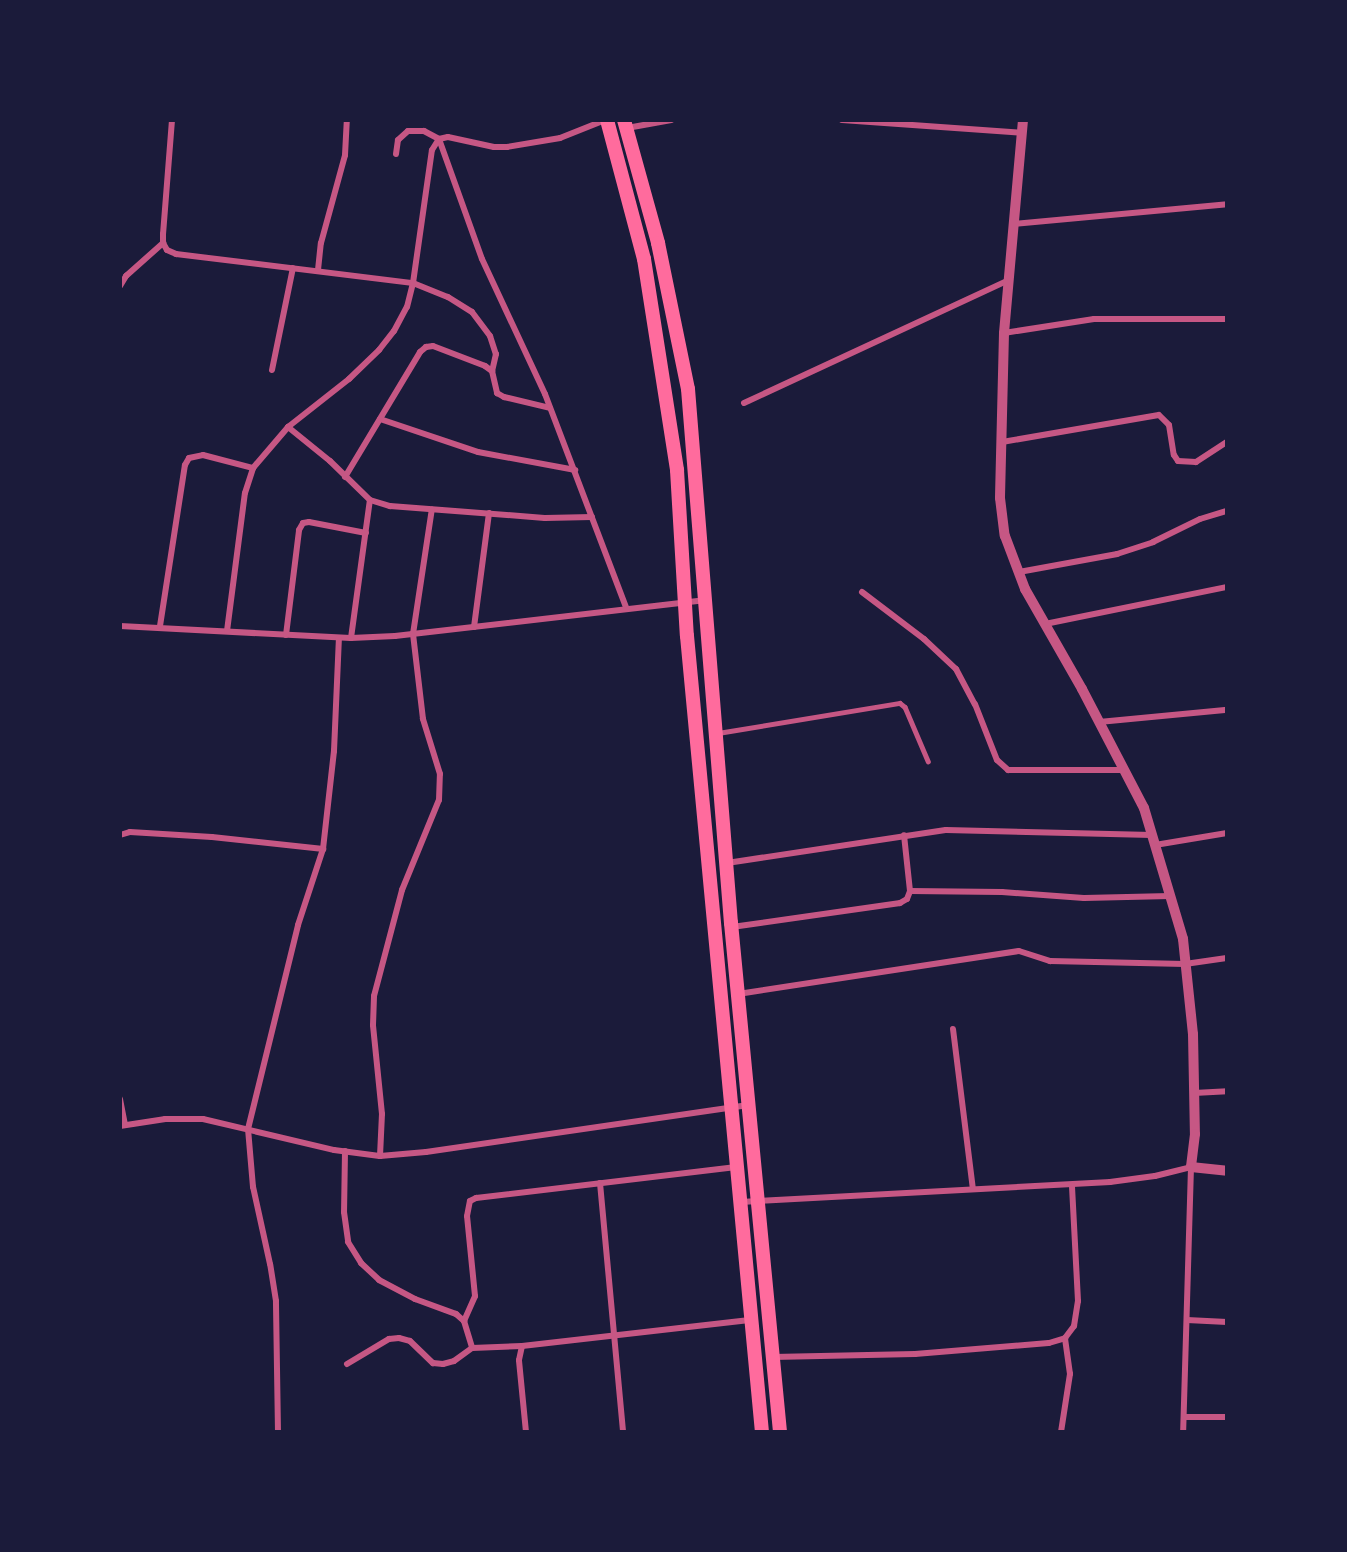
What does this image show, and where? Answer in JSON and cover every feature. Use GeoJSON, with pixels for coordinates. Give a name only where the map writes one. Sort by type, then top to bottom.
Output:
{"type":"FeatureCollection","features":[{"type":"Feature","properties":{"kind":"main road"},"geometry":{"type":"LineString","coordinates":[[606,120],[644,259],[676,470],[687,636],[762,1432]]}},
{"type":"Feature","properties":{"kind":"main road"},"geometry":{"type":"LineString","coordinates":[[626,124],[658,243],[688,389],[731,927],[780,1432]]}},
{"type":"Feature","properties":{"kind":"street"},"geometry":{"type":"LineString","coordinates":[[172,120],[163,243],[167,250],[176,254],[413,283],[448,297],[472,312],[490,336],[496,354],[492,371],[497,393],[550,408]]}},
{"type":"Feature","properties":{"kind":"street"},"geometry":{"type":"LineString","coordinates":[[318,270],[321,243],[345,155],[347,120]]}},
{"type":"Feature","properties":{"kind":"street"},"geometry":{"type":"LineString","coordinates":[[396,154],[398,140],[408,131],[424,131],[439,139],[448,137],[494,147],[507,147],[560,138],[606,120]]}},
{"type":"Feature","properties":{"kind":"street"},"geometry":{"type":"LineString","coordinates":[[626,124],[671,120]]}},
{"type":"Feature","properties":{"kind":"street"},"geometry":{"type":"LineString","coordinates":[[842,120],[1022,133]]}},
{"type":"Feature","properties":{"kind":"street"},"geometry":{"type":"LineString","coordinates":[[1023,120],[1007,281],[1000,498],[1005,536],[1019,572],[1144,808],[1183,939],[1193,1034],[1195,1134],[1191,1167],[1183,1432]]}},
{"type":"Feature","properties":{"kind":"street"},"geometry":{"type":"LineString","coordinates":[[227,631],[245,493],[253,468],[288,427],[380,350],[394,331],[407,306],[413,283],[432,150],[439,139]]}},
{"type":"Feature","properties":{"kind":"street"},"geometry":{"type":"LineString","coordinates":[[439,139],[482,259],[550,408],[626,607]]}},
{"type":"Feature","properties":{"kind":"street"},"geometry":{"type":"LineString","coordinates":[[1012,224],[1227,204]]}},
{"type":"Feature","properties":{"kind":"street"},"geometry":{"type":"LineString","coordinates":[[120,286],[126,276],[163,243]]}},
{"type":"Feature","properties":{"kind":"street"},"geometry":{"type":"LineString","coordinates":[[272,370],[293,268]]}},
{"type":"Feature","properties":{"kind":"street"},"geometry":{"type":"LineString","coordinates":[[744,403],[1007,281]]}},
{"type":"Feature","properties":{"kind":"street"},"geometry":{"type":"LineString","coordinates":[[1004,333],[1094,319],[1227,319]]}},
{"type":"Feature","properties":{"kind":"street"},"geometry":{"type":"LineString","coordinates":[[345,477],[420,352],[426,347],[434,346],[492,371]]}},
{"type":"Feature","properties":{"kind":"street"},"geometry":{"type":"LineString","coordinates":[[1002,442],[1159,415],[1169,425],[1174,455],[1178,461],[1196,462],[1227,442]]}},
{"type":"Feature","properties":{"kind":"street"},"geometry":{"type":"LineString","coordinates":[[380,419],[478,452],[575,470]]}},
{"type":"Feature","properties":{"kind":"street"},"geometry":{"type":"LineString","coordinates":[[288,427],[330,461],[370,500],[390,506],[556,519],[592,517]]}},
{"type":"Feature","properties":{"kind":"street"},"geometry":{"type":"LineString","coordinates":[[160,626],[185,465],[189,458],[204,455],[253,468]]}},
{"type":"Feature","properties":{"kind":"street"},"geometry":{"type":"LineString","coordinates":[[351,638],[370,500]]}},
{"type":"Feature","properties":{"kind":"street"},"geometry":{"type":"LineString","coordinates":[[380,1156],[382,1114],[373,1025],[374,996],[402,890],[439,800],[440,774],[423,719],[413,634],[432,509]]}},
{"type":"Feature","properties":{"kind":"street"},"geometry":{"type":"LineString","coordinates":[[1019,572],[1117,554],[1153,542],[1200,519],[1227,512]]}},
{"type":"Feature","properties":{"kind":"street"},"geometry":{"type":"LineString","coordinates":[[474,627],[489,513]]}},
{"type":"Feature","properties":{"kind":"street"},"geometry":{"type":"LineString","coordinates":[[286,635],[299,530],[303,524],[309,522],[366,533]]}},
{"type":"Feature","properties":{"kind":"street"},"geometry":{"type":"LineString","coordinates":[[1045,624],[1227,587]]}},
{"type":"Feature","properties":{"kind":"street"},"geometry":{"type":"LineString","coordinates":[[862,592],[924,639],[956,669],[975,704],[997,760],[1008,770],[1124,770]]}},
{"type":"Feature","properties":{"kind":"street"},"geometry":{"type":"LineString","coordinates":[[122,626],[160,626],[351,638],[413,634],[626,607],[705,600]]}},
{"type":"Feature","properties":{"kind":"street"},"geometry":{"type":"LineString","coordinates":[[278,1432],[276,1302],[253,1187],[248,1129],[298,925],[323,849],[334,751],[339,638]]}},
{"type":"Feature","properties":{"kind":"street"},"geometry":{"type":"LineString","coordinates":[[1100,722],[1227,710]]}},
{"type":"Feature","properties":{"kind":"street"},"geometry":{"type":"LineString","coordinates":[[727,863],[946,830],[1154,840],[1227,833]]}},
{"type":"Feature","properties":{"kind":"street"},"geometry":{"type":"LineString","coordinates":[[120,835],[130,832],[212,837],[323,849]]}},
{"type":"Feature","properties":{"kind":"street"},"geometry":{"type":"LineString","coordinates":[[731,927],[900,903],[907,899],[910,891],[904,835]]}},
{"type":"Feature","properties":{"kind":"street"},"geometry":{"type":"LineString","coordinates":[[910,891],[1002,892],[1084,898],[1170,896]]}},
{"type":"Feature","properties":{"kind":"street"},"geometry":{"type":"LineString","coordinates":[[738,994],[1019,951],[1050,962],[1185,964],[1227,958]]}},
{"type":"Feature","properties":{"kind":"street"},"geometry":{"type":"LineString","coordinates":[[953,1029],[973,1189]]}},
{"type":"Feature","properties":{"kind":"street"},"geometry":{"type":"LineString","coordinates":[[1194,1093],[1227,1091]]}},
{"type":"Feature","properties":{"kind":"street"},"geometry":{"type":"LineString","coordinates":[[120,1099],[123,1126],[165,1119],[204,1119],[334,1150]]}},
{"type":"Feature","properties":{"kind":"street"},"geometry":{"type":"LineString","coordinates":[[293,1140],[334,1150],[380,1156],[426,1152],[748,1105]]}},
{"type":"Feature","properties":{"kind":"street"},"geometry":{"type":"LineString","coordinates":[[345,1151],[344,1212],[348,1242],[361,1263],[380,1280],[415,1299],[456,1314],[464,1322],[472,1348]]}},
{"type":"Feature","properties":{"kind":"street"},"geometry":{"type":"LineString","coordinates":[[464,1322],[475,1296],[467,1216],[470,1201],[476,1198],[736,1167]]}},
{"type":"Feature","properties":{"kind":"street"},"geometry":{"type":"LineString","coordinates":[[740,1202],[1072,1185],[1155,1176],[1191,1167],[1227,1172]]}},
{"type":"Feature","properties":{"kind":"street"},"geometry":{"type":"LineString","coordinates":[[600,1183],[612,1334],[623,1432]]}},
{"type":"Feature","properties":{"kind":"street"},"geometry":{"type":"LineString","coordinates":[[773,1357],[915,1354],[1049,1344],[1065,1338],[1074,1326],[1078,1301],[1072,1185]]}},
{"type":"Feature","properties":{"kind":"street"},"geometry":{"type":"LineString","coordinates":[[347,1364],[389,1339],[399,1338],[410,1341],[434,1363],[443,1364],[453,1361],[472,1348],[522,1346],[751,1320]]}},
{"type":"Feature","properties":{"kind":"street"},"geometry":{"type":"LineString","coordinates":[[1187,1320],[1227,1322]]}},
{"type":"Feature","properties":{"kind":"street"},"geometry":{"type":"LineString","coordinates":[[1060,1432],[1070,1374],[1065,1338]]}},
{"type":"Feature","properties":{"kind":"street"},"geometry":{"type":"LineString","coordinates":[[522,1346],[519,1360],[526,1432]]}},
{"type":"Feature","properties":{"kind":"street"},"geometry":{"type":"LineString","coordinates":[[1184,1417],[1227,1417]]}},
{"type":"Feature","properties":{"kind":"lane"},"geometry":{"type":"LineString","coordinates":[[715,734],[900,703],[905,707],[928,761]]}}]}
